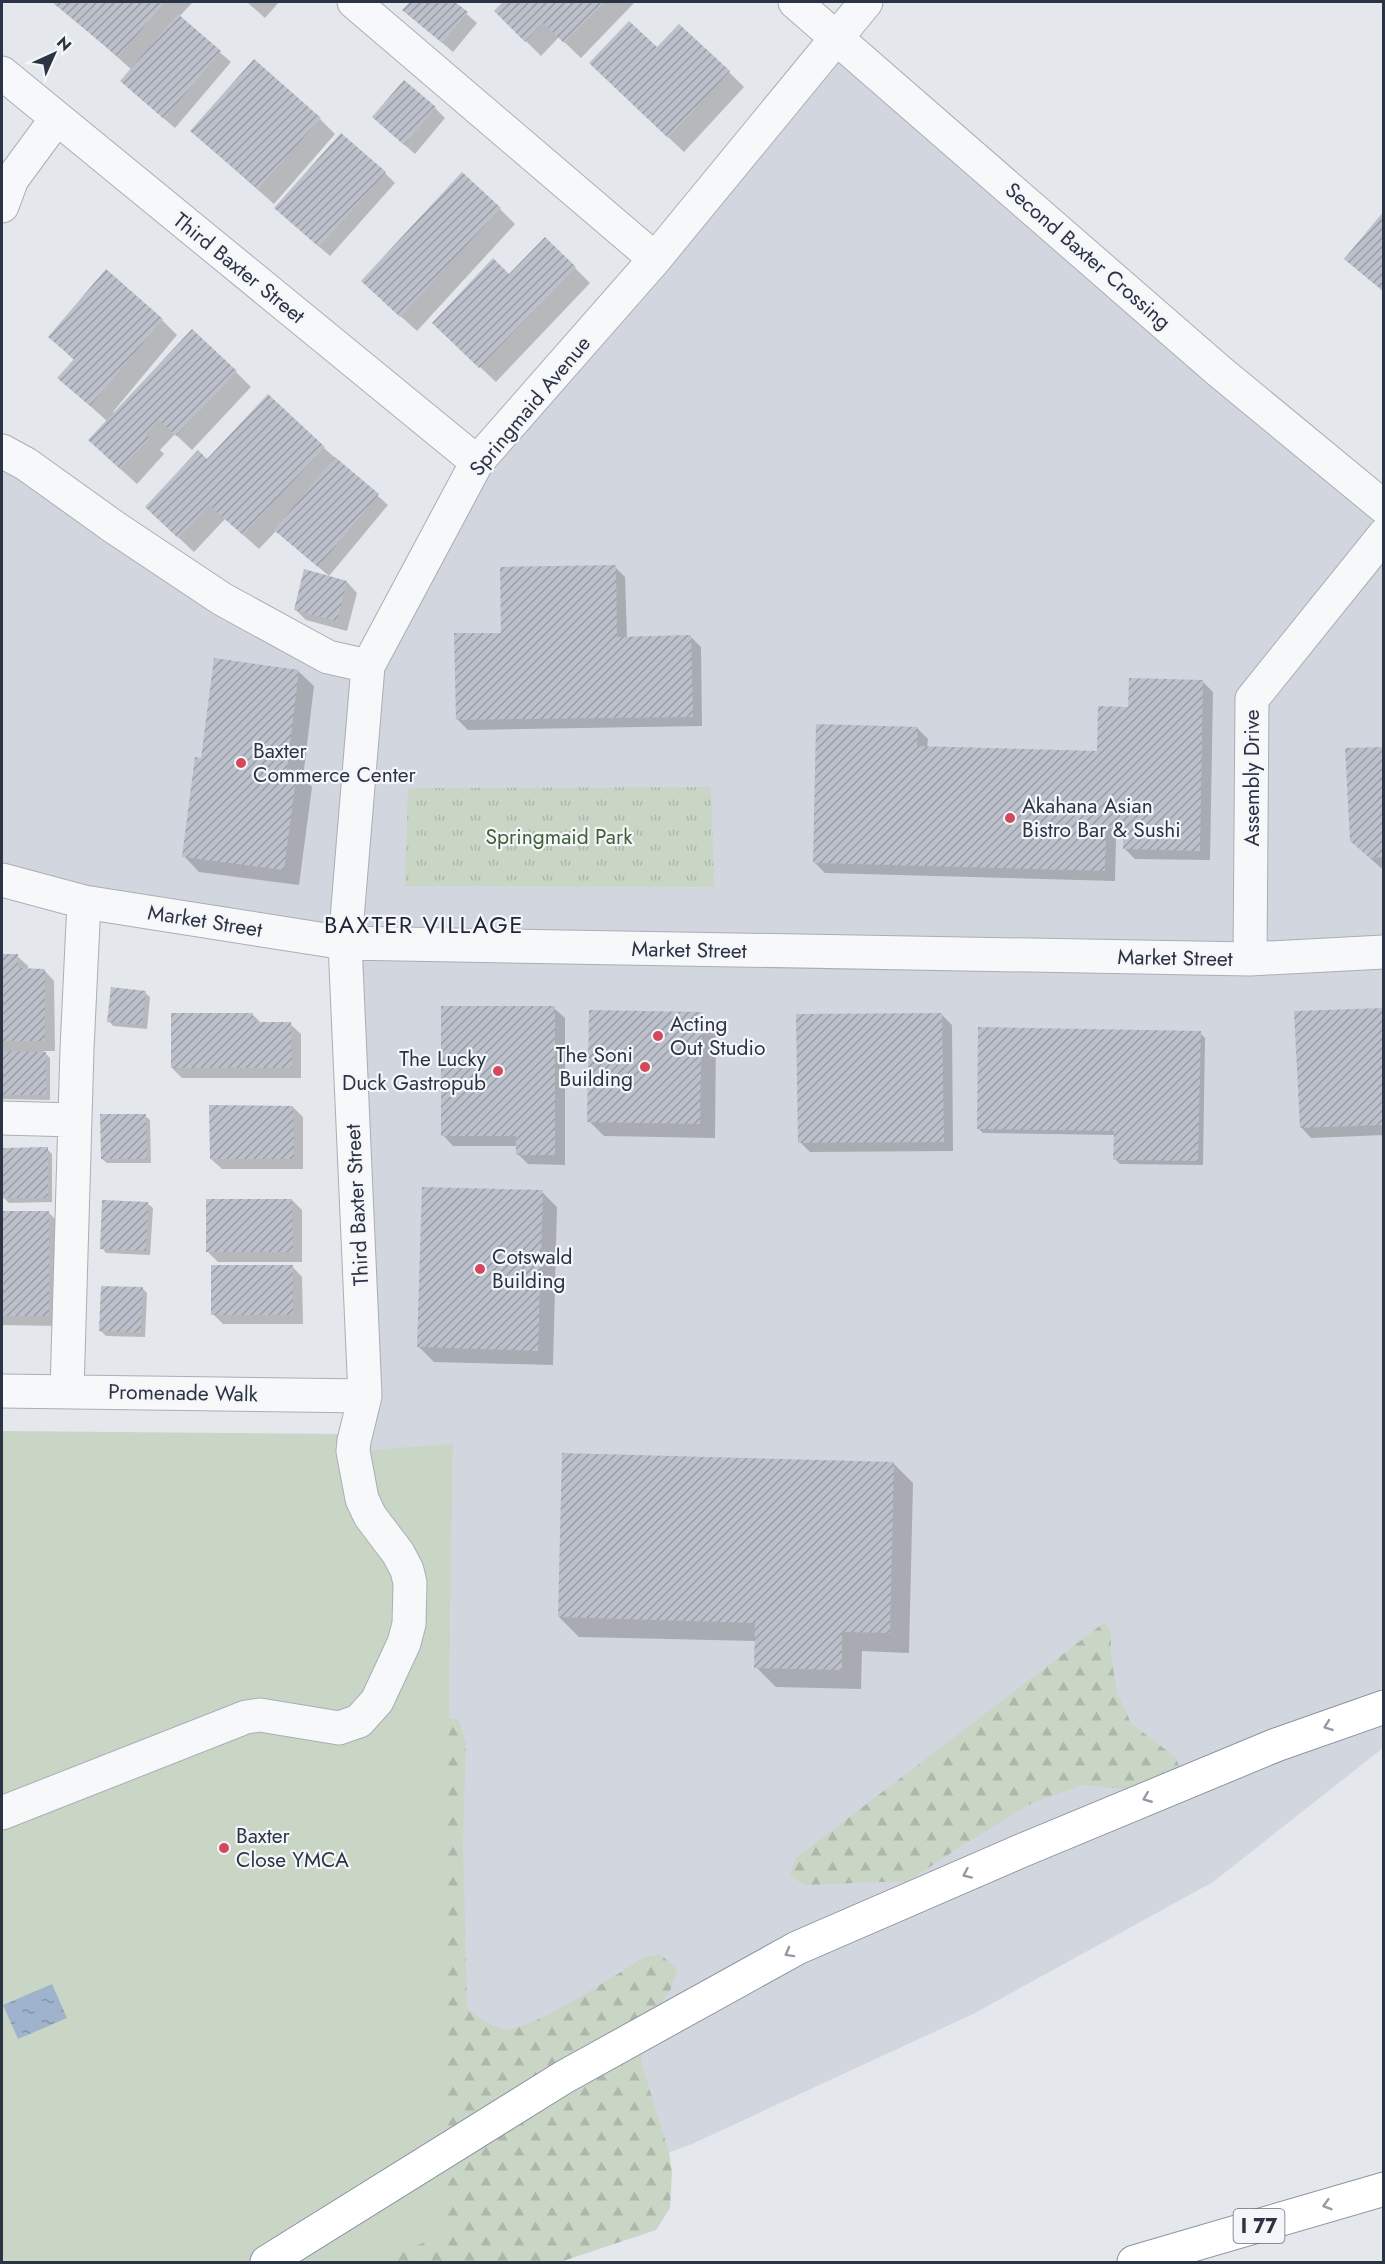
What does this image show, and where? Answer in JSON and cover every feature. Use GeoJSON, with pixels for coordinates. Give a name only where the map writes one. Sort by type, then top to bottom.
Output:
{"type":"FeatureCollection","features":[{"type":"Feature","properties":{"kind":"highway"},"geometry":{"type":"LineString","coordinates":[[267,2262],[564,2078],[797,1948],[1023,1850],[1276,1745],[1383,1707]]}},
{"type":"Feature","properties":{"kind":"highway","name":"I 77"},"geometry":{"type":"LineString","coordinates":[[1134,2262],[1383,2189]]}},
{"type":"Feature","properties":{"kind":"street"},"geometry":{"type":"LineString","coordinates":[[354,2],[655,259]]}},
{"type":"Feature","properties":{"kind":"street","name":"Second Baxter Crossing"},"geometry":{"type":"LineString","coordinates":[[795,2],[1220,370],[1383,507]]}},
{"type":"Feature","properties":{"kind":"street","name":"Springmaid Avenue"},"geometry":{"type":"LineString","coordinates":[[345,943],[368,666],[477,462],[655,259],[866,2]]}},
{"type":"Feature","properties":{"kind":"street","name":"Third Baxter Street"},"geometry":{"type":"LineString","coordinates":[[2,73],[477,462]]}},
{"type":"Feature","properties":{"kind":"street"},"geometry":{"type":"LineString","coordinates":[[2,206],[12,178],[57,118]]}},
{"type":"Feature","properties":{"kind":"street"},"geometry":{"type":"LineString","coordinates":[[2,452],[26,464],[222,599],[328,657],[368,666]]}},
{"type":"Feature","properties":{"kind":"street","name":"Assembly Drive"},"geometry":{"type":"LineString","coordinates":[[1250,959],[1252,699],[1383,536]]}},
{"type":"Feature","properties":{"kind":"street","name":"Market Street"},"geometry":{"type":"LineString","coordinates":[[2,880],[84,902],[345,943],[1250,959],[1383,952]]}},
{"type":"Feature","properties":{"kind":"street"},"geometry":{"type":"LineString","coordinates":[[67,1391],[84,902]]}},
{"type":"Feature","properties":{"kind":"street","name":"Third Baxter Street"},"geometry":{"type":"LineString","coordinates":[[2,1813],[246,1717],[260,1715],[339,1728],[359,1721],[377,1701],[404,1643],[409,1624],[410,1583],[398,1552],[370,1516],[362,1499],[353,1451],[365,1395],[345,943]]}},
{"type":"Feature","properties":{"kind":"street"},"geometry":{"type":"LineString","coordinates":[[2,1118],[75,1120]]}},
{"type":"Feature","properties":{"kind":"street","name":"Promenade Walk"},"geometry":{"type":"LineString","coordinates":[[2,1391],[365,1395]]}},
{"type":"Feature","properties":{"kind":"shaded area"},"geometry":{"type":"Polygon","coordinates":[[[835,38],[1383,507],[1383,1748],[1213,1882],[973,2014],[692,2144],[443,2234],[453,1445],[353,1451],[345,944],[2,880],[2,451],[114,527],[368,666],[477,462],[835,38]]]}},
{"type":"Feature","properties":{"kind":"green space","name":"Springmaid Park"},"geometry":{"type":"Polygon","coordinates":[[[711,787],[714,887],[405,886],[408,788],[711,787]]]}},
{"type":"Feature","properties":{"kind":"green space","name":"Baxter Close YMCA"},"geometry":{"type":"Polygon","coordinates":[[[2,1431],[356,1434],[354,1451],[453,1444],[443,2234],[380,2262],[2,2262],[2,1431]]]}},
{"type":"Feature","properties":{"kind":"green space"},"geometry":{"type":"Polygon","coordinates":[[[1105,1622],[1111,1633],[1111,1656],[1117,1693],[1131,1723],[1175,1757],[1186,1781],[1152,1803],[1124,1789],[1083,1785],[1032,1803],[908,1881],[804,1885],[790,1875],[796,1858],[1105,1622]]]}},
{"type":"Feature","properties":{"kind":"green space"},"geometry":{"type":"Polygon","coordinates":[[[448,1718],[458,1719],[466,1743],[463,1844],[467,2008],[479,2018],[493,2025],[503,2029],[515,2028],[552,2013],[643,1958],[660,1954],[677,1969],[671,1989],[639,2035],[642,2065],[669,2152],[672,2173],[670,2208],[656,2230],[560,2262],[2,2262],[2,2192],[438,1725],[448,1718]]]}},
{"type":"Feature","properties":{"kind":"water"},"geometry":{"type":"Polygon","coordinates":[[[52,1984],[67,2018],[18,2039],[3,2005],[52,1984]]]}},
{"type":"Feature","properties":{"kind":"building"},"geometry":{"type":"Polygon","coordinates":[[[52,2],[165,2],[118,57],[52,2]]]}},
{"type":"Feature","properties":{"kind":"building"},"geometry":{"type":"Polygon","coordinates":[[[410,2],[455,2],[468,12],[442,43],[402,10],[410,2]]]}},
{"type":"Feature","properties":{"kind":"building"},"geometry":{"type":"Polygon","coordinates":[[[503,2],[605,2],[564,43],[543,23],[525,42],[494,11],[503,2]]]}},
{"type":"Feature","properties":{"kind":"building"},"geometry":{"type":"Polygon","coordinates":[[[178,14],[221,51],[164,119],[120,81],[178,14]]]}},
{"type":"Feature","properties":{"kind":"building"},"geometry":{"type":"Polygon","coordinates":[[[629,21],[657,47],[679,24],[730,71],[668,138],[589,63],[629,21]]]}},
{"type":"Feature","properties":{"kind":"building"},"geometry":{"type":"Polygon","coordinates":[[[254,59],[321,118],[258,189],[190,131],[254,59]]]}},
{"type":"Feature","properties":{"kind":"building"},"geometry":{"type":"Polygon","coordinates":[[[404,80],[436,107],[404,145],[372,117],[404,80]]]}},
{"type":"Feature","properties":{"kind":"building"},"geometry":{"type":"Polygon","coordinates":[[[341,133],[386,172],[319,247],[274,208],[341,133]]]}},
{"type":"Feature","properties":{"kind":"building"},"geometry":{"type":"Polygon","coordinates":[[[462,172],[501,208],[400,317],[361,281],[462,172]]]}},
{"type":"Feature","properties":{"kind":"building"},"geometry":{"type":"Polygon","coordinates":[[[1384,211],[1384,292],[1344,259],[1384,211]]]}},
{"type":"Feature","properties":{"kind":"building"},"geometry":{"type":"Polygon","coordinates":[[[545,237],[576,267],[479,368],[432,323],[493,258],[509,274],[545,237]]]}},
{"type":"Feature","properties":{"kind":"building"},"geometry":{"type":"Polygon","coordinates":[[[106,269],[163,319],[90,406],[57,378],[74,359],[48,337],[106,269]]]}},
{"type":"Feature","properties":{"kind":"building"},"geometry":{"type":"Polygon","coordinates":[[[192,329],[237,371],[176,436],[159,420],[146,434],[150,438],[120,469],[88,440],[192,329]]]}},
{"type":"Feature","properties":{"kind":"building"},"geometry":{"type":"Polygon","coordinates":[[[268,394],[325,447],[243,535],[209,505],[178,538],[145,507],[198,450],[207,459],[268,394]]]}},
{"type":"Feature","properties":{"kind":"building"},"geometry":{"type":"Polygon","coordinates":[[[335,457],[379,494],[318,567],[274,530],[335,457]]]}},
{"type":"Feature","properties":{"kind":"building"},"geometry":{"type":"Polygon","coordinates":[[[616,565],[617,637],[691,635],[693,717],[456,720],[454,633],[501,633],[500,567],[616,565]]]}},
{"type":"Feature","properties":{"kind":"building"},"geometry":{"type":"Polygon","coordinates":[[[304,569],[347,581],[337,621],[294,610],[304,569]]]}},
{"type":"Feature","properties":{"kind":"building","name":"Baxter Commerce Center"},"geometry":{"type":"Polygon","coordinates":[[[214,658],[299,670],[287,769],[297,770],[284,870],[182,857],[195,757],[201,758],[214,658]]]}},
{"type":"Feature","properties":{"kind":"building"},"geometry":{"type":"Polygon","coordinates":[[[1129,678],[1203,680],[1200,851],[1123,849],[1123,829],[1106,828],[1105,871],[813,863],[816,724],[918,727],[917,746],[1097,751],[1098,706],[1128,707],[1129,678]]]}},
{"type":"Feature","properties":{"kind":"building"},"geometry":{"type":"Polygon","coordinates":[[[1384,747],[1384,857],[1370,858],[1350,841],[1345,748],[1384,747]]]}},
{"type":"Feature","properties":{"kind":"building"},"geometry":{"type":"Polygon","coordinates":[[[2,954],[18,954],[18,968],[45,969],[45,1041],[2,1041],[2,954]]]}},
{"type":"Feature","properties":{"kind":"building"},"geometry":{"type":"Polygon","coordinates":[[[111,987],[146,991],[142,1025],[107,1022],[111,987]]]}},
{"type":"Feature","properties":{"kind":"building","name":"The Lucky Duck Gastropub"},"geometry":{"type":"Polygon","coordinates":[[[441,1006],[555,1006],[555,1155],[516,1155],[516,1136],[441,1136],[441,1006]]]}},
{"type":"Feature","properties":{"kind":"building"},"geometry":{"type":"Polygon","coordinates":[[[1384,1008],[1384,1125],[1300,1128],[1294,1011],[1384,1008]]]}},
{"type":"Feature","properties":{"kind":"building","name":"The Soni Building"},"geometry":{"type":"Polygon","coordinates":[[[589,1010],[702,1012],[700,1124],[587,1122],[589,1010]]]}},
{"type":"Feature","properties":{"kind":"building"},"geometry":{"type":"Polygon","coordinates":[[[171,1013],[253,1013],[253,1022],[291,1022],[292,1068],[171,1068],[171,1013]]]}},
{"type":"Feature","properties":{"kind":"building"},"geometry":{"type":"Polygon","coordinates":[[[942,1013],[944,1142],[798,1143],[796,1014],[942,1013]]]}},
{"type":"Feature","properties":{"kind":"building"},"geometry":{"type":"Polygon","coordinates":[[[978,1027],[1201,1031],[1198,1161],[1113,1160],[1114,1131],[977,1129],[978,1027]]]}},
{"type":"Feature","properties":{"kind":"building"},"geometry":{"type":"Polygon","coordinates":[[[2,1051],[46,1052],[46,1095],[2,1095],[2,1051]]]}},
{"type":"Feature","properties":{"kind":"building"},"geometry":{"type":"Polygon","coordinates":[[[209,1105],[293,1106],[294,1159],[210,1159],[209,1105]]]}},
{"type":"Feature","properties":{"kind":"building"},"geometry":{"type":"Polygon","coordinates":[[[100,1114],[146,1114],[147,1159],[101,1159],[100,1114]]]}},
{"type":"Feature","properties":{"kind":"building"},"geometry":{"type":"Polygon","coordinates":[[[48,1147],[48,1198],[3,1198],[3,1148],[48,1147]]]}},
{"type":"Feature","properties":{"kind":"building","name":"Cotswald Building"},"geometry":{"type":"Polygon","coordinates":[[[422,1187],[543,1190],[538,1351],[417,1347],[422,1187]]]}},
{"type":"Feature","properties":{"kind":"building"},"geometry":{"type":"Polygon","coordinates":[[[206,1199],[292,1199],[293,1252],[206,1252],[206,1199]]]}},
{"type":"Feature","properties":{"kind":"building"},"geometry":{"type":"Polygon","coordinates":[[[102,1200],[148,1202],[146,1251],[100,1249],[102,1200]]]}},
{"type":"Feature","properties":{"kind":"building"},"geometry":{"type":"Polygon","coordinates":[[[2,1211],[49,1211],[49,1316],[2,1316],[2,1211]]]}},
{"type":"Feature","properties":{"kind":"building"},"geometry":{"type":"Polygon","coordinates":[[[211,1265],[293,1265],[293,1315],[211,1315],[211,1265]]]}},
{"type":"Feature","properties":{"kind":"building"},"geometry":{"type":"Polygon","coordinates":[[[101,1286],[143,1287],[141,1333],[99,1331],[101,1286]]]}},
{"type":"Feature","properties":{"kind":"building"},"geometry":{"type":"Polygon","coordinates":[[[562,1453],[894,1462],[890,1633],[842,1632],[842,1670],[754,1668],[755,1623],[558,1617],[562,1453]]]}},
{"type":"Feature","properties":{"kind":"place","name":"Baxter Commerce Center"},"geometry":{"type":"Point","coordinates":[241,763]}},
{"type":"Feature","properties":{"kind":"place","name":"Akahana Asian Bistro Bar & Sushi"},"geometry":{"type":"Point","coordinates":[1010,818]}},
{"type":"Feature","properties":{"kind":"place","name":"Acting Out Studio"},"geometry":{"type":"Point","coordinates":[658,1036]}},
{"type":"Feature","properties":{"kind":"place","name":"The Soni Building"},"geometry":{"type":"Point","coordinates":[645,1067]}},
{"type":"Feature","properties":{"kind":"place","name":"The Lucky Duck Gastropub"},"geometry":{"type":"Point","coordinates":[498,1071]}},
{"type":"Feature","properties":{"kind":"place","name":"Cotswald Building"},"geometry":{"type":"Point","coordinates":[480,1269]}},
{"type":"Feature","properties":{"kind":"place","name":"Baxter Close YMCA"},"geometry":{"type":"Point","coordinates":[224,1848]}},
{"type":"Feature","properties":{"kind":"district","name":"BAXTER VILLAGE"},"geometry":{"type":"Point","coordinates":[424,925]}}]}
